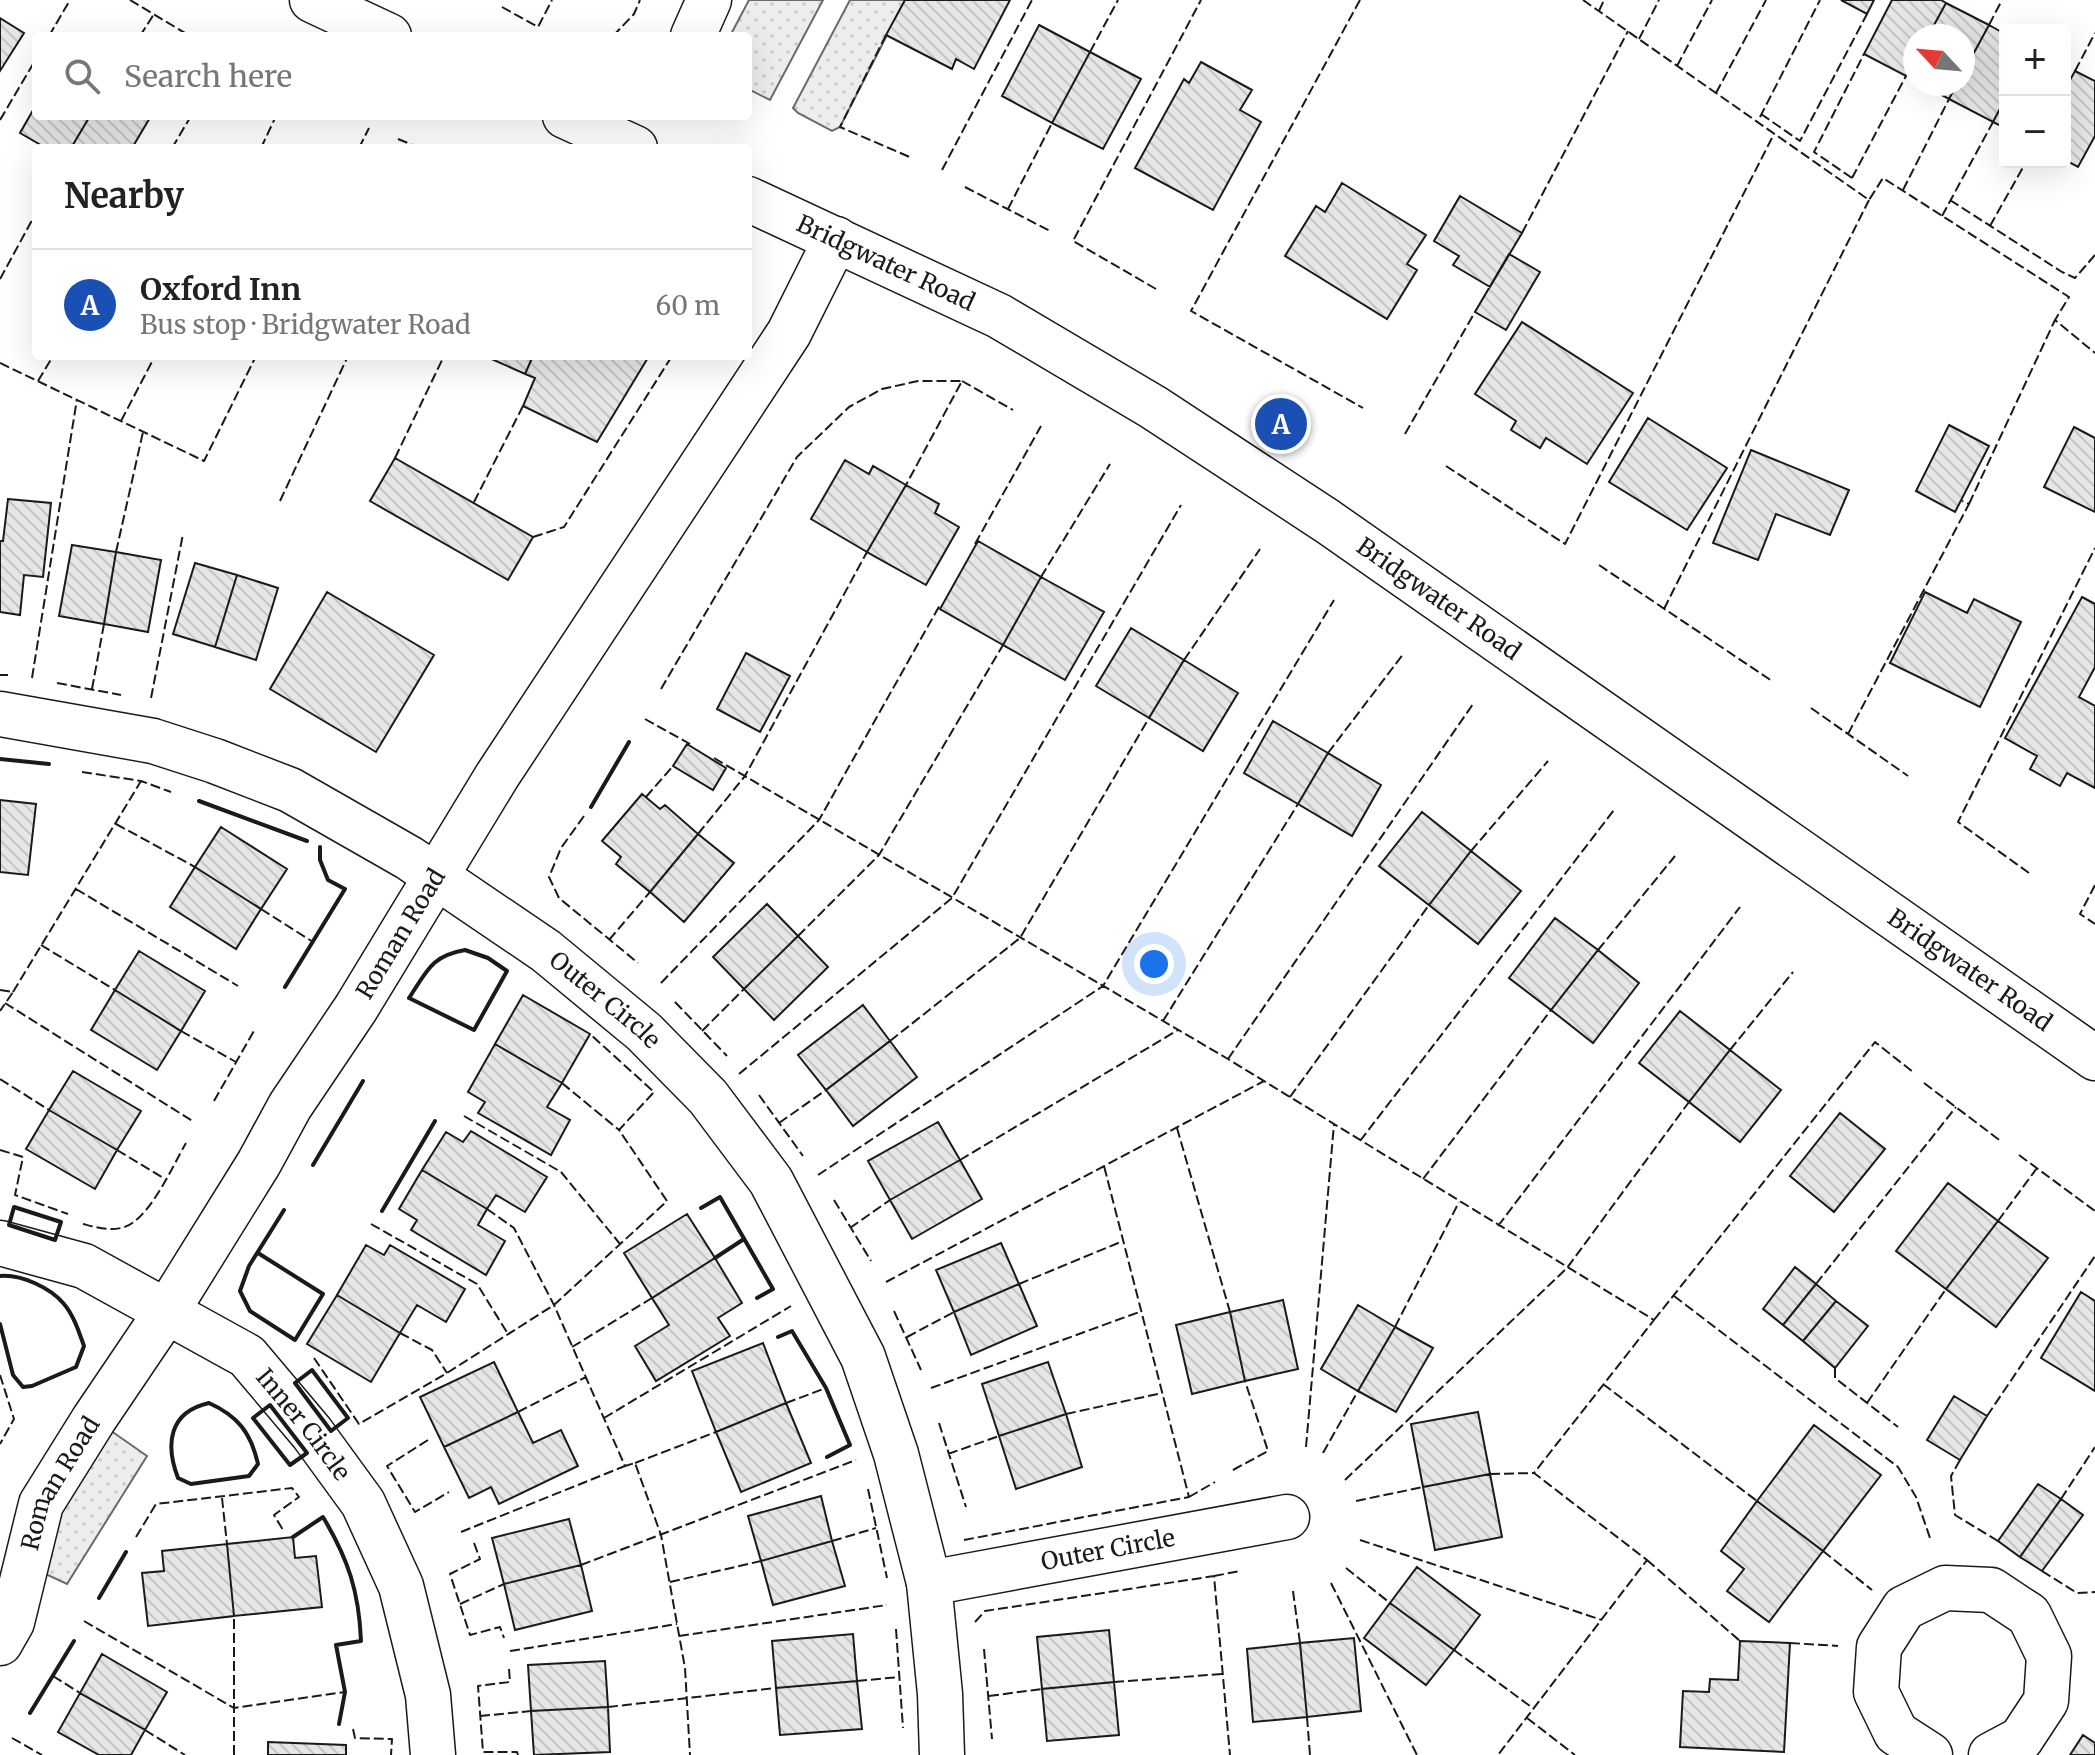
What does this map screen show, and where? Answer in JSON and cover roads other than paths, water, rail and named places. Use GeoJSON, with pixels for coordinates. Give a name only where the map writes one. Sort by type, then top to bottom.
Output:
{"type":"FeatureCollection","features":[{"type":"Feature","properties":{"kind":"street"},"geometry":{"type":"LineString","coordinates":[[312,0],[380,32]]}},
{"type":"Feature","properties":{"kind":"street"},"geometry":{"type":"LineString","coordinates":[[695,32],[709,0]]}},
{"type":"Feature","properties":{"kind":"street"},"geometry":{"type":"LineString","coordinates":[[574,120],[627,144]]}},
{"type":"Feature","properties":{"kind":"street"},"geometry":{"type":"LineString","coordinates":[[638,144],[651,120]]}},
{"type":"Feature","properties":{"kind":"street","name":"Bridgwater Road"},"geometry":{"type":"LineString","coordinates":[[752,201],[999,316],[1178,423],[1327,521],[2095,1058]]}},
{"type":"Feature","properties":{"kind":"street","name":"Roman Road"},"geometry":{"type":"LineString","coordinates":[[0,1643],[12,1622],[41,1504],[167,1311],[259,1163],[290,1106],[356,1008],[497,776],[789,333],[836,239]]}},
{"type":"Feature","properties":{"kind":"street","name":"Outer Circle"},"geometry":{"type":"LineString","coordinates":[[0,714],[153,741],[290,790],[438,876],[546,951],[644,1032],[708,1097],[771,1181],[863,1357],[896,1454],[929,1583],[940,1694],[942,1755]]}},
{"type":"Feature","properties":{"kind":"street","name":"Inner Circle"},"geometry":{"type":"LineString","coordinates":[[0,1243],[84,1266],[247,1356],[312,1433],[363,1503],[401,1586],[428,1695],[433,1755]]}},
{"type":"Feature","properties":{"kind":"street","name":"Outer Circle"},"geometry":{"type":"LineString","coordinates":[[929,1583],[1287,1517]]}},
{"type":"Feature","properties":{"kind":"street"},"geometry":{"type":"LineString","coordinates":[[1930,1755],[1896,1733],[1876,1692],[1879,1647],[1904,1608],[1945,1588],[1991,1590],[2029,1615],[2049,1656],[2046,1701],[2021,1739],[1991,1755]]}},
{"type":"Feature","properties":{"kind":"place","name":"Oxford Inn"},"geometry":{"type":"Point","coordinates":[1281,424]}}]}
